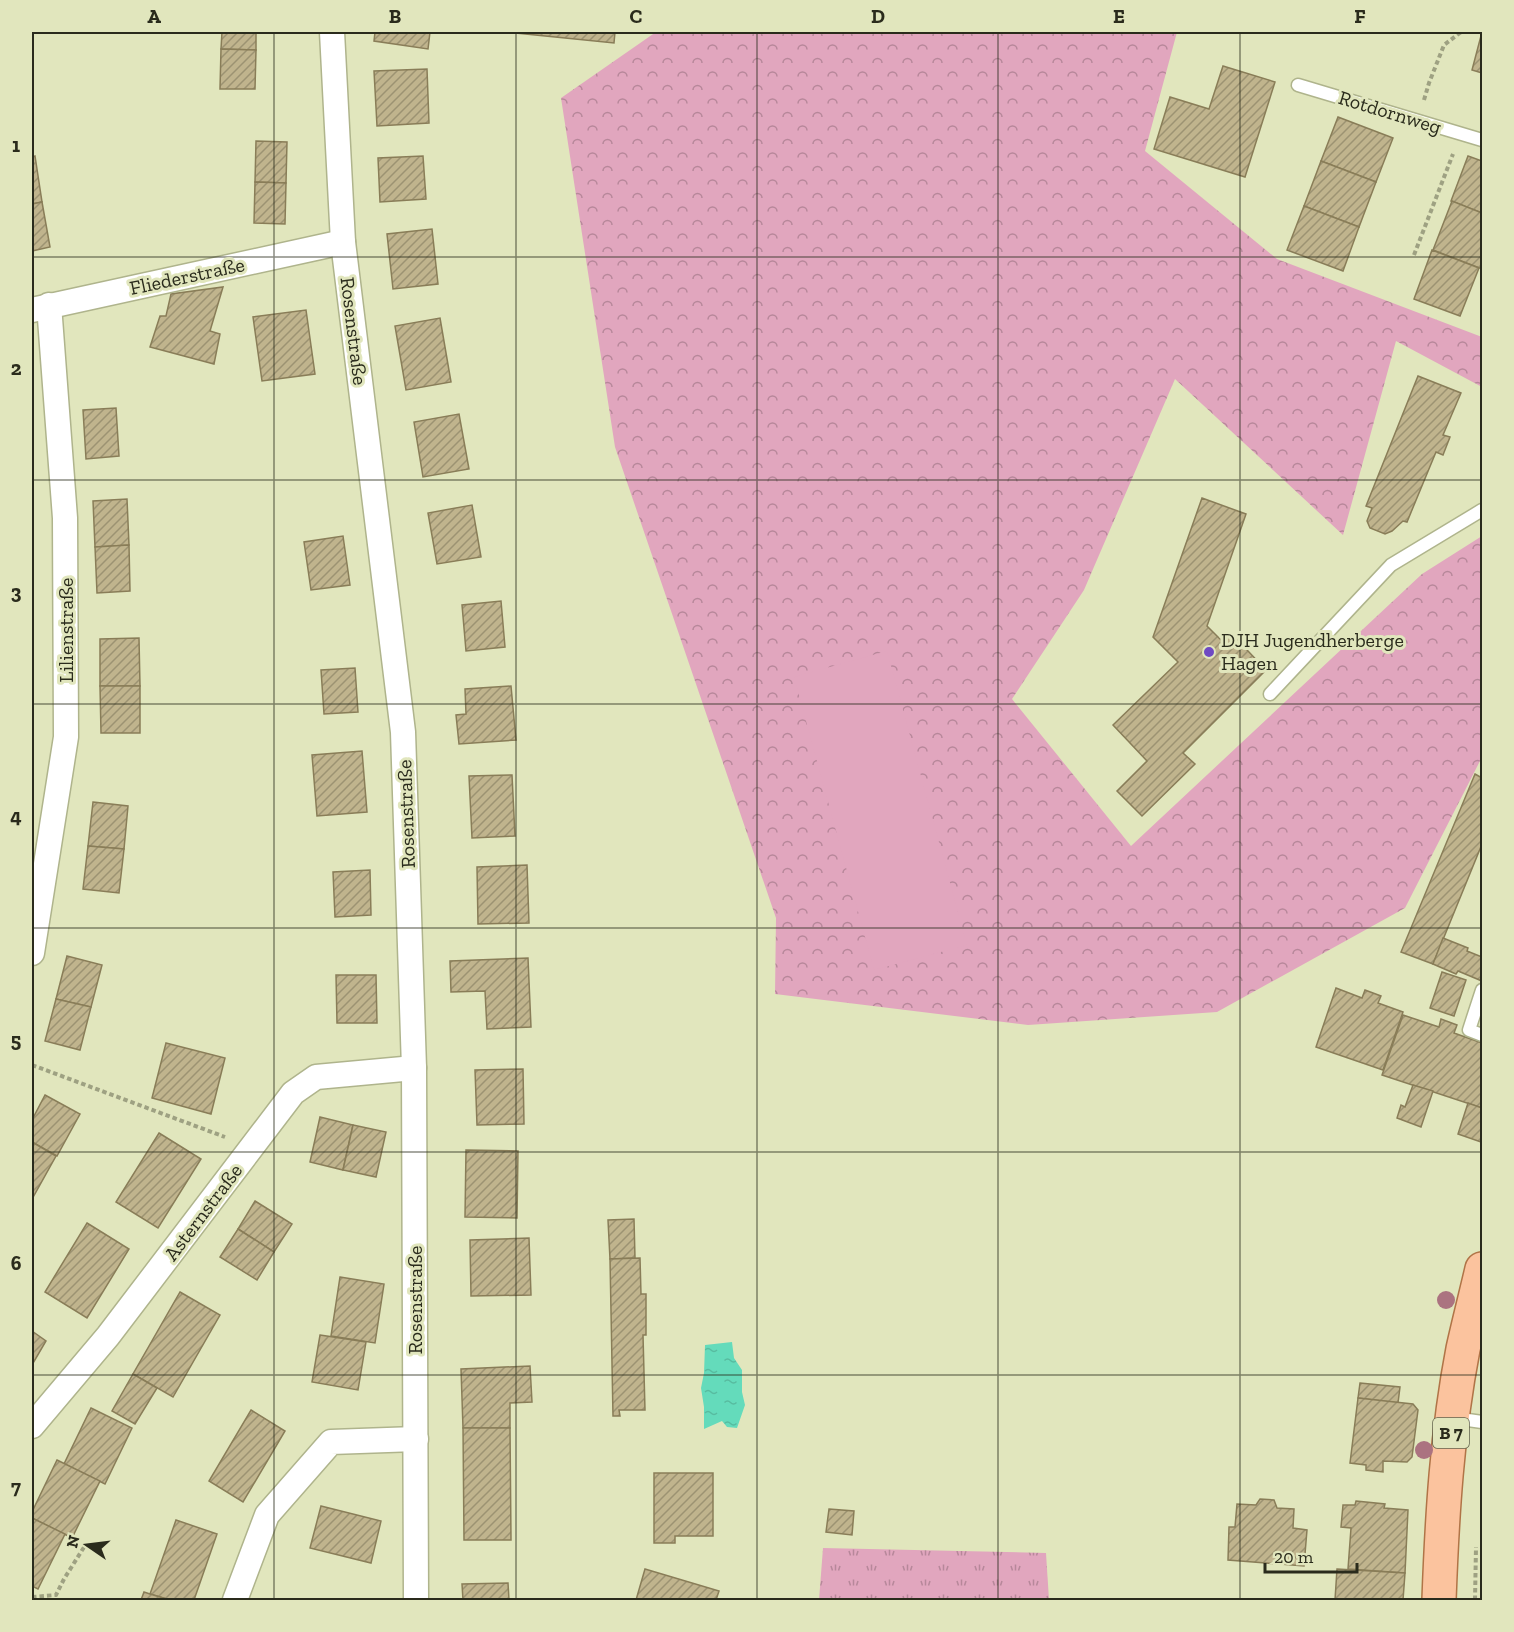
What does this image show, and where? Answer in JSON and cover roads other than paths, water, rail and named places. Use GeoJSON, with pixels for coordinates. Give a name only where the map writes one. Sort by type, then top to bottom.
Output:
{"type":"FeatureCollection","features":[{"type":"Feature","properties":{"kind":"main road","name":"B 7"},"geometry":{"type":"LineString","coordinates":[[1439,1600],[1445,1488],[1467,1420],[1463,1349],[1482,1269]]}},
{"type":"Feature","properties":{"kind":"street","name":"Rosenstraße"},"geometry":{"type":"LineString","coordinates":[[332,32],[343,242],[404,732],[414,1068],[416,1600]]}},
{"type":"Feature","properties":{"kind":"street","name":"Fliederstraße"},"geometry":{"type":"LineString","coordinates":[[40,307],[343,242]]}},
{"type":"Feature","properties":{"kind":"street","name":"Lilienstraße"},"geometry":{"type":"LineString","coordinates":[[32,953],[66,736],[65,518],[40,307]]}},
{"type":"Feature","properties":{"kind":"street","name":"Asternstraße"},"geometry":{"type":"LineString","coordinates":[[32,1426],[108,1336],[293,1093],[316,1077],[414,1068]]}},
{"type":"Feature","properties":{"kind":"street"},"geometry":{"type":"LineString","coordinates":[[235,1600],[267,1515],[331,1442],[416,1439]]}},
{"type":"Feature","properties":{"kind":"lane","name":"Rotdornweg"},"geometry":{"type":"LineString","coordinates":[[1298,84],[1482,140]]}},
{"type":"Feature","properties":{"kind":"lane"},"geometry":{"type":"LineString","coordinates":[[1270,694],[1391,565],[1482,510]]}},
{"type":"Feature","properties":{"kind":"lane"},"geometry":{"type":"LineString","coordinates":[[1482,990],[1469,1030],[1482,1035]]}},
{"type":"Feature","properties":{"kind":"water"},"geometry":{"type":"Polygon","coordinates":[[[732,1342],[734,1358],[742,1370],[742,1392],[745,1405],[737,1428],[727,1427],[722,1421],[704,1429],[701,1388],[705,1345],[732,1342]]]}},
{"type":"Feature","properties":{"kind":"place","name":"DJH Jugendherberge Hagen"},"geometry":{"type":"Point","coordinates":[1209,652]}}]}
